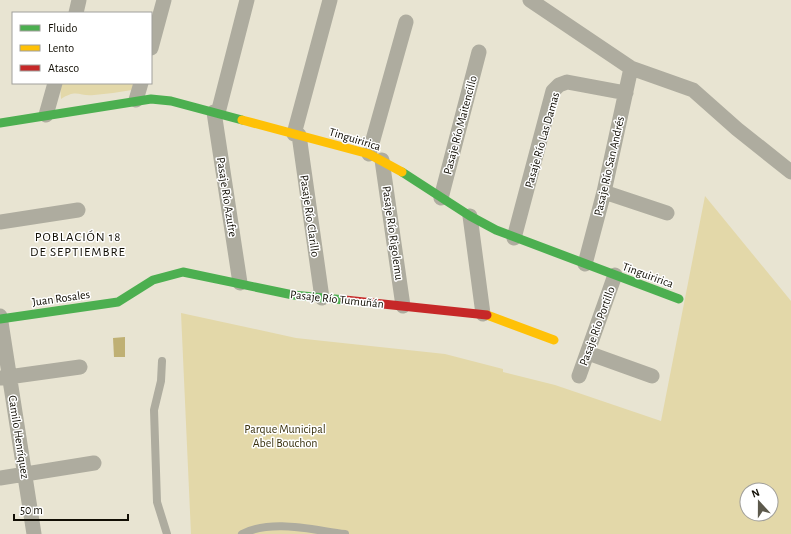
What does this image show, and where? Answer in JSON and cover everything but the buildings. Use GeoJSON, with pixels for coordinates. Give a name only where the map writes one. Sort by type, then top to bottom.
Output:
{"type":"FeatureCollection","features":[{"type":"Feature","properties":{"kind":"street"},"geometry":{"type":"LineString","coordinates":[[76,12],[79,0]]}},
{"type":"Feature","properties":{"kind":"street"},"geometry":{"type":"LineString","coordinates":[[152,44],[164,0]]}},
{"type":"Feature","properties":{"kind":"street","name":"Pasaje Río Azufre"},"geometry":{"type":"LineString","coordinates":[[240,283],[216,112],[247,0]]}},
{"type":"Feature","properties":{"kind":"street","name":"Pasaje Río Clarillo"},"geometry":{"type":"LineString","coordinates":[[322,298],[296,135],[330,0]]}},
{"type":"Feature","properties":{"kind":"street"},"geometry":{"type":"LineString","coordinates":[[530,0],[631,68],[693,90],[737,129],[791,172]]}},
{"type":"Feature","properties":{"kind":"street","name":"Pasaje Río Rigolemu"},"geometry":{"type":"LineString","coordinates":[[403,306],[376,157],[406,22]]}},
{"type":"Feature","properties":{"kind":"street","name":"Pasaje Río Maitencillo"},"geometry":{"type":"LineString","coordinates":[[441,198],[479,52]]}},
{"type":"Feature","properties":{"kind":"street","name":"Pasaje Río San Andrés"},"geometry":{"type":"LineString","coordinates":[[585,264],[604,192],[631,68]]}},
{"type":"Feature","properties":{"kind":"street","name":"Pasaje Río Las Damas"},"geometry":{"type":"LineString","coordinates":[[514,238],[553,91],[559,84],[567,82],[626,93]]}},
{"type":"Feature","properties":{"kind":"street"},"geometry":{"type":"LineString","coordinates":[[46,115],[55,84]]}},
{"type":"Feature","properties":{"kind":"street"},"geometry":{"type":"LineString","coordinates":[[136,100],[141,84]]}},
{"type":"Feature","properties":{"kind":"street","name":"Tinguiririca"},"geometry":{"type":"LineString","coordinates":[[0,123],[136,100],[161,99],[216,112],[376,157],[470,216],[514,238],[679,299]]}},
{"type":"Feature","properties":{"kind":"street"},"geometry":{"type":"LineString","coordinates":[[604,192],[667,213]]}},
{"type":"Feature","properties":{"kind":"street"},"geometry":{"type":"LineString","coordinates":[[0,222],[78,210]]}},
{"type":"Feature","properties":{"kind":"street"},"geometry":{"type":"LineString","coordinates":[[470,216],[483,314]]}},
{"type":"Feature","properties":{"kind":"street","name":"Pasaje Río Tumuñán"},"geometry":{"type":"LineString","coordinates":[[125,300],[150,282],[168,274],[183,272],[277,292],[483,314],[554,340]]}},
{"type":"Feature","properties":{"kind":"street","name":"Pasaje Río Portillo"},"geometry":{"type":"LineString","coordinates":[[579,376],[615,275]]}},
{"type":"Feature","properties":{"kind":"street","name":"Juan Rosales"},"geometry":{"type":"LineString","coordinates":[[0,318],[125,300]]}},
{"type":"Feature","properties":{"kind":"street","name":"Camilo Henríquez"},"geometry":{"type":"LineString","coordinates":[[0,318],[5,378],[25,474],[34,534]]}},
{"type":"Feature","properties":{"kind":"street"},"geometry":{"type":"LineString","coordinates":[[588,353],[652,376]]}},
{"type":"Feature","properties":{"kind":"street"},"geometry":{"type":"LineString","coordinates":[[5,378],[80,367]]}},
{"type":"Feature","properties":{"kind":"street"},"geometry":{"type":"LineString","coordinates":[[0,478],[94,463]]}},
{"type":"Feature","properties":{"kind":"lane"},"geometry":{"type":"LineString","coordinates":[[162,362],[161,381],[154,410],[157,502],[167,534]]}},
{"type":"Feature","properties":{"kind":"lane"},"geometry":{"type":"LineString","coordinates":[[242,534],[250,530],[274,526],[345,534]]}},
{"type":"Feature","properties":{"kind":"green space"},"geometry":{"type":"Polygon","coordinates":[[[60,84],[134,84],[132,90],[108,94],[89,95],[75,93],[61,99],[60,84]]]}},
{"type":"Feature","properties":{"kind":"green space","name":"Parque Municipal Abel Bouchon"},"geometry":{"type":"Polygon","coordinates":[[[705,196],[791,301],[791,534],[191,534],[181,313],[296,338],[445,354],[503,369],[503,372],[555,385],[661,421],[705,196]]]}},
{"type":"Feature","properties":{"kind":"shaded area"},"geometry":{"type":"Polygon","coordinates":[[[125,337],[125,357],[114,357],[113,338],[125,337]]]}},
{"type":"Feature","properties":{"kind":"traffic: fast"},"geometry":{"type":"LineString","coordinates":[[0,123],[151,99],[171,101],[242,120]]}},
{"type":"Feature","properties":{"kind":"traffic: fast"},"geometry":{"type":"LineString","coordinates":[[402,172],[470,216],[496,230],[679,299]]}},
{"type":"Feature","properties":{"kind":"traffic: fast"},"geometry":{"type":"LineString","coordinates":[[0,319],[118,302],[153,280],[183,272],[293,295],[345,300]]}},
{"type":"Feature","properties":{"kind":"traffic: slow"},"geometry":{"type":"LineString","coordinates":[[242,120],[369,154],[402,172]]}},
{"type":"Feature","properties":{"kind":"traffic: slow"},"geometry":{"type":"LineString","coordinates":[[487,315],[554,340]]}},
{"type":"Feature","properties":{"kind":"traffic: jam"},"geometry":{"type":"LineString","coordinates":[[345,300],[487,315]]}},
{"type":"Feature","properties":{"kind":"district","name":"POBLACIÓN 18 DE SEPTIEMBRE"},"geometry":{"type":"Point","coordinates":[78,244]}}]}
